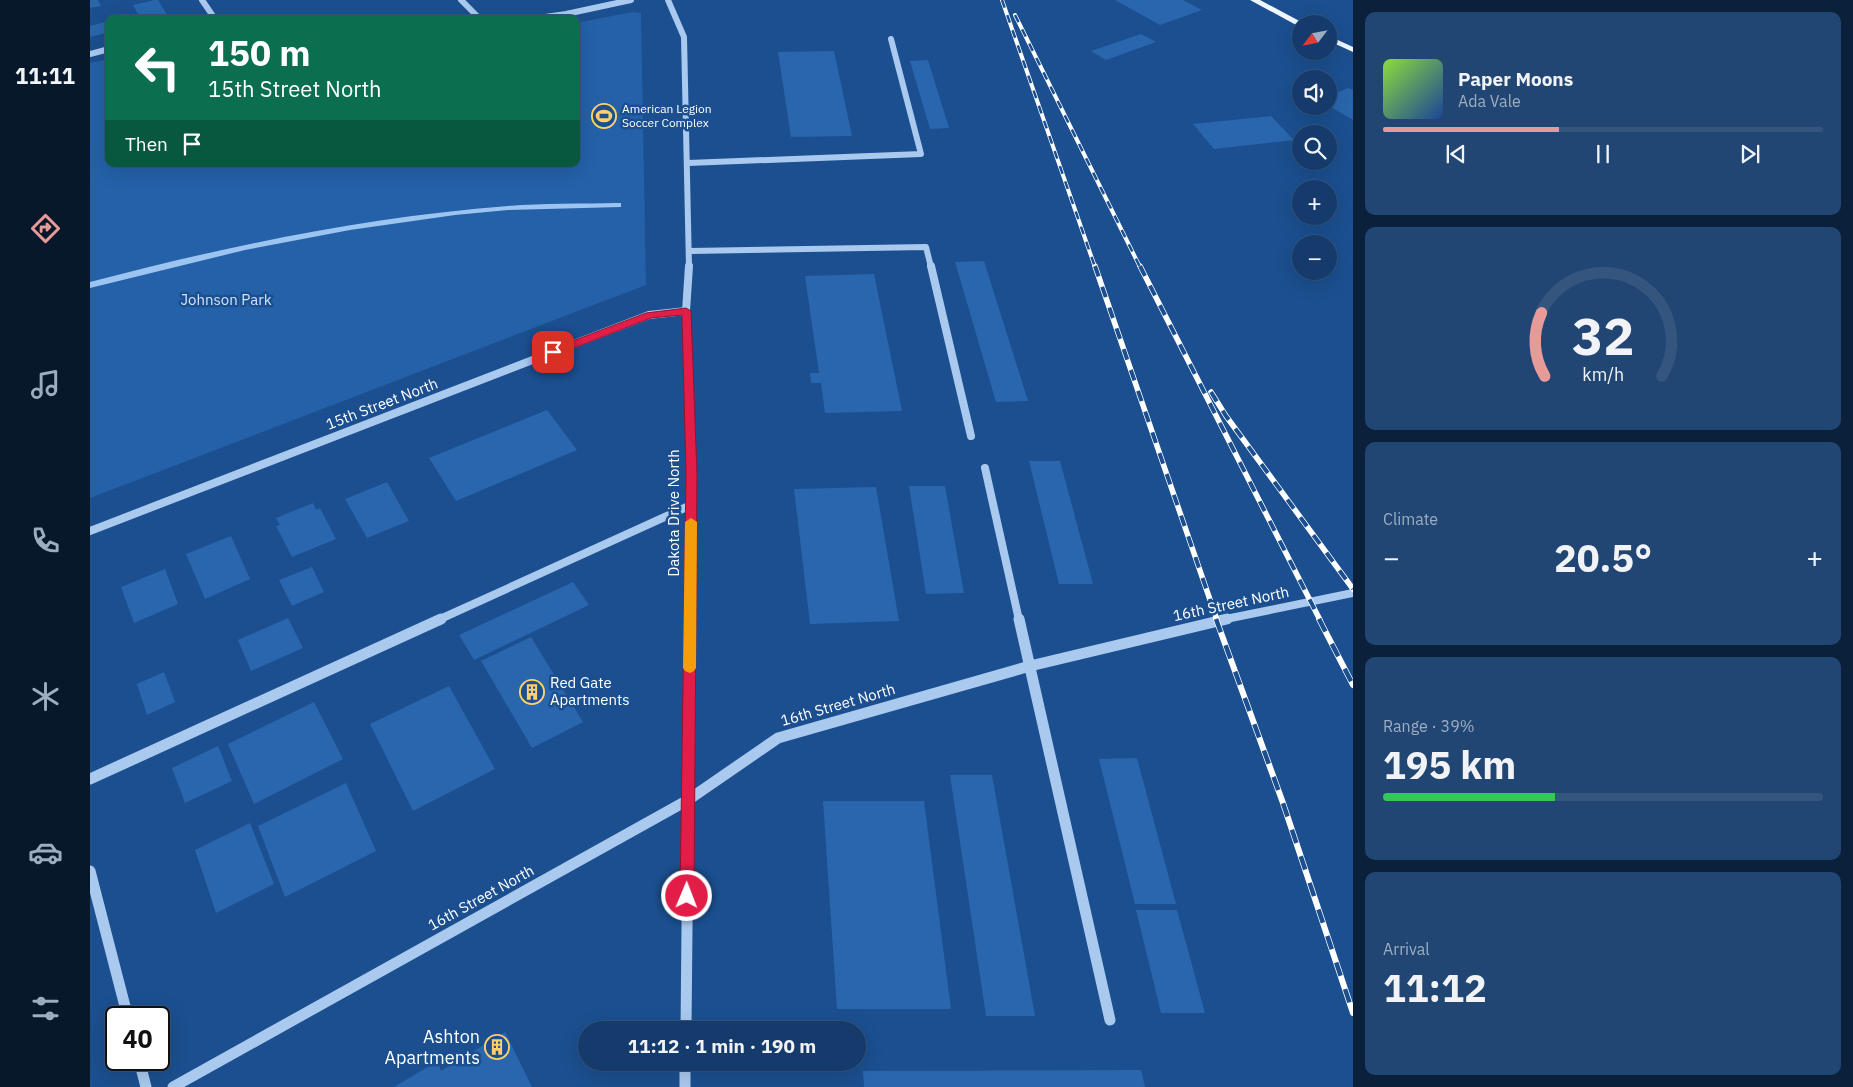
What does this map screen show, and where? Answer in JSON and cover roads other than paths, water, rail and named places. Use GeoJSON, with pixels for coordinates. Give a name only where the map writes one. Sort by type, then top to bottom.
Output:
{"type":"FeatureCollection","features":[{"type":"Feature","properties":{"kind":"main road"},"geometry":{"type":"LineString","coordinates":[[1254,0],[1292,19]]}},
{"type":"Feature","properties":{"kind":"main road"},"geometry":{"type":"LineString","coordinates":[[1338,42],[1353,50]]}},
{"type":"Feature","properties":{"kind":"street"},"geometry":{"type":"LineString","coordinates":[[202,0],[212,15]]}},
{"type":"Feature","properties":{"kind":"street"},"geometry":{"type":"LineString","coordinates":[[461,0],[476,15]]}},
{"type":"Feature","properties":{"kind":"street"},"geometry":{"type":"LineString","coordinates":[[559,15],[631,0]]}},
{"type":"Feature","properties":{"kind":"street","name":"Dakota Drive North"},"geometry":{"type":"LineString","coordinates":[[668,0],[674,8],[684,37],[690,251],[686,311],[691,505],[686,1021]]}},
{"type":"Feature","properties":{"kind":"street"},"geometry":{"type":"LineString","coordinates":[[688,162],[921,154],[891,39]]}},
{"type":"Feature","properties":{"kind":"street"},"geometry":{"type":"LineString","coordinates":[[90,54],[105,50]]}},
{"type":"Feature","properties":{"kind":"street"},"geometry":{"type":"LineString","coordinates":[[690,251],[926,247],[971,436]]}},
{"type":"Feature","properties":{"kind":"street","name":"15th Street North"},"geometry":{"type":"LineString","coordinates":[[90,532],[649,315],[686,311]]}},
{"type":"Feature","properties":{"kind":"street"},"geometry":{"type":"LineString","coordinates":[[984,468],[1110,1020]]}},
{"type":"Feature","properties":{"kind":"street"},"geometry":{"type":"LineString","coordinates":[[90,779],[691,505]]}},
{"type":"Feature","properties":{"kind":"street","name":"16th Street North"},"geometry":{"type":"LineString","coordinates":[[173,1087],[688,800],[778,738],[1030,666],[1217,621],[1353,593]]}},
{"type":"Feature","properties":{"kind":"street"},"geometry":{"type":"LineString","coordinates":[[90,871],[125,1006]]}},
{"type":"Feature","properties":{"kind":"street"},"geometry":{"type":"LineString","coordinates":[[142,1071],[146,1087]]}},
{"type":"Feature","properties":{"kind":"street"},"geometry":{"type":"LineString","coordinates":[[685,1071],[685,1087]]}},
{"type":"Feature","properties":{"kind":"waterway"},"geometry":{"type":"LineString","coordinates":[[90,285],[245,247],[402,219],[508,208],[618,205]]}},
{"type":"Feature","properties":{"kind":"railway"},"geometry":{"type":"LineString","coordinates":[[1002,0],[1095,267]]}},
{"type":"Feature","properties":{"kind":"railway"},"geometry":{"type":"LineString","coordinates":[[1015,15],[1140,267]]}},
{"type":"Feature","properties":{"kind":"railway"},"geometry":{"type":"LineString","coordinates":[[1095,266],[1217,620]]}},
{"type":"Feature","properties":{"kind":"railway"},"geometry":{"type":"LineString","coordinates":[[1140,266],[1320,620]]}},
{"type":"Feature","properties":{"kind":"railway"},"geometry":{"type":"LineString","coordinates":[[1211,392],[1226,416],[1353,589]]}},
{"type":"Feature","properties":{"kind":"railway"},"geometry":{"type":"LineString","coordinates":[[1216,619],[1283,803],[1353,1013]]}},
{"type":"Feature","properties":{"kind":"railway"},"geometry":{"type":"LineString","coordinates":[[1319,619],[1353,685]]}},
{"type":"Feature","properties":{"kind":"place","name":"American Legion Soccer Complex"},"geometry":{"type":"Point","coordinates":[604,116]}},
{"type":"Feature","properties":{"kind":"place","name":"Red Gate Apartments"},"geometry":{"type":"Point","coordinates":[532,692]}},
{"type":"Feature","properties":{"kind":"place","name":"Ashton Apartments"},"geometry":{"type":"Point","coordinates":[497,1047]}},
{"type":"Feature","properties":{"kind":"park label","name":"Johnson Park"},"geometry":{"type":"Point","coordinates":[226,300]}}]}
